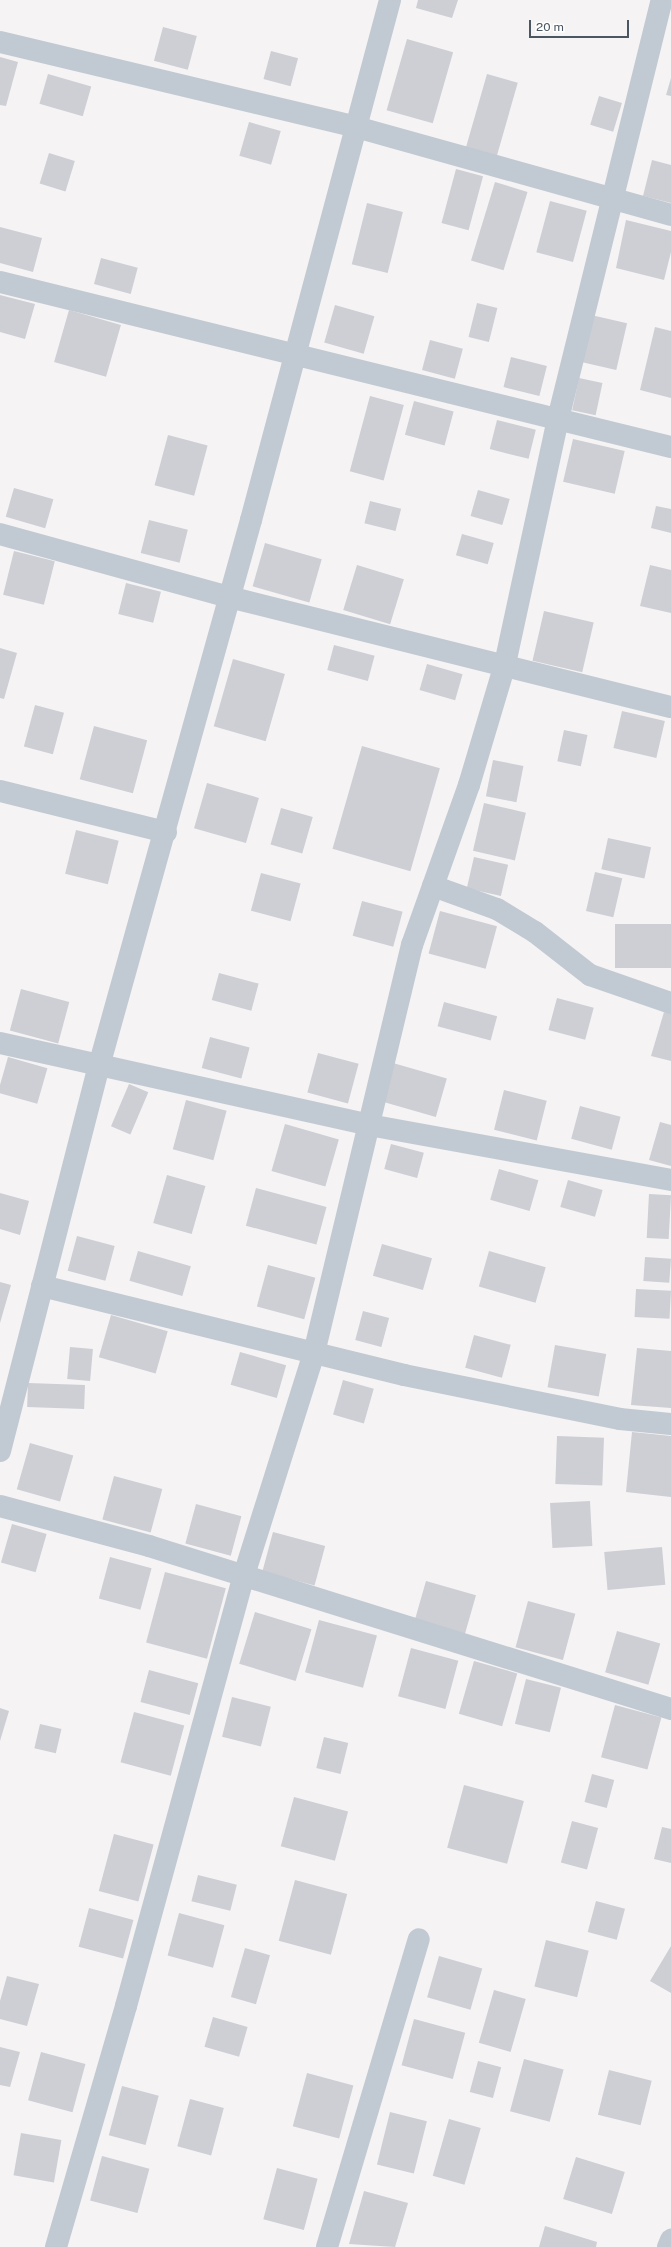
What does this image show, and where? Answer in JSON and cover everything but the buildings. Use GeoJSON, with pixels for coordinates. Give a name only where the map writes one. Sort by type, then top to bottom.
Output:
{"type":"FeatureCollection","features":[{"type":"Feature","properties":{"kind":"street"},"geometry":{"type":"LineString","coordinates":[[0,1451],[4,1422],[42,1286],[99,1066],[166,832],[390,0]]}},
{"type":"Feature","properties":{"kind":"street"},"geometry":{"type":"LineString","coordinates":[[56,2247],[126,2006],[244,1575],[314,1353],[412,945],[469,785],[505,664],[558,419],[662,0]]}},
{"type":"Feature","properties":{"kind":"street"},"geometry":{"type":"LineString","coordinates":[[0,42],[356,127],[671,215]]}},
{"type":"Feature","properties":{"kind":"street"},"geometry":{"type":"LineString","coordinates":[[0,282],[671,447]]}},
{"type":"Feature","properties":{"kind":"street"},"geometry":{"type":"LineString","coordinates":[[0,534],[229,597],[671,706]]}},
{"type":"Feature","properties":{"kind":"street"},"geometry":{"type":"LineString","coordinates":[[0,791],[166,832]]}},
{"type":"Feature","properties":{"kind":"street"},"geometry":{"type":"LineString","coordinates":[[433,886],[497,909],[535,932],[590,975],[671,1003]]}},
{"type":"Feature","properties":{"kind":"street"},"geometry":{"type":"LineString","coordinates":[[0,1043],[369,1125],[671,1180]]}},
{"type":"Feature","properties":{"kind":"street"},"geometry":{"type":"LineString","coordinates":[[42,1286],[404,1375],[613,1418],[671,1424]]}},
{"type":"Feature","properties":{"kind":"street"},"geometry":{"type":"LineString","coordinates":[[0,1506],[244,1575],[671,1709]]}},
{"type":"Feature","properties":{"kind":"street"},"geometry":{"type":"LineString","coordinates":[[327,2247],[419,1939]]}},
{"type":"Feature","properties":{"kind":"street"},"geometry":{"type":"LineString","coordinates":[[668,2247],[671,2240]]}}]}
